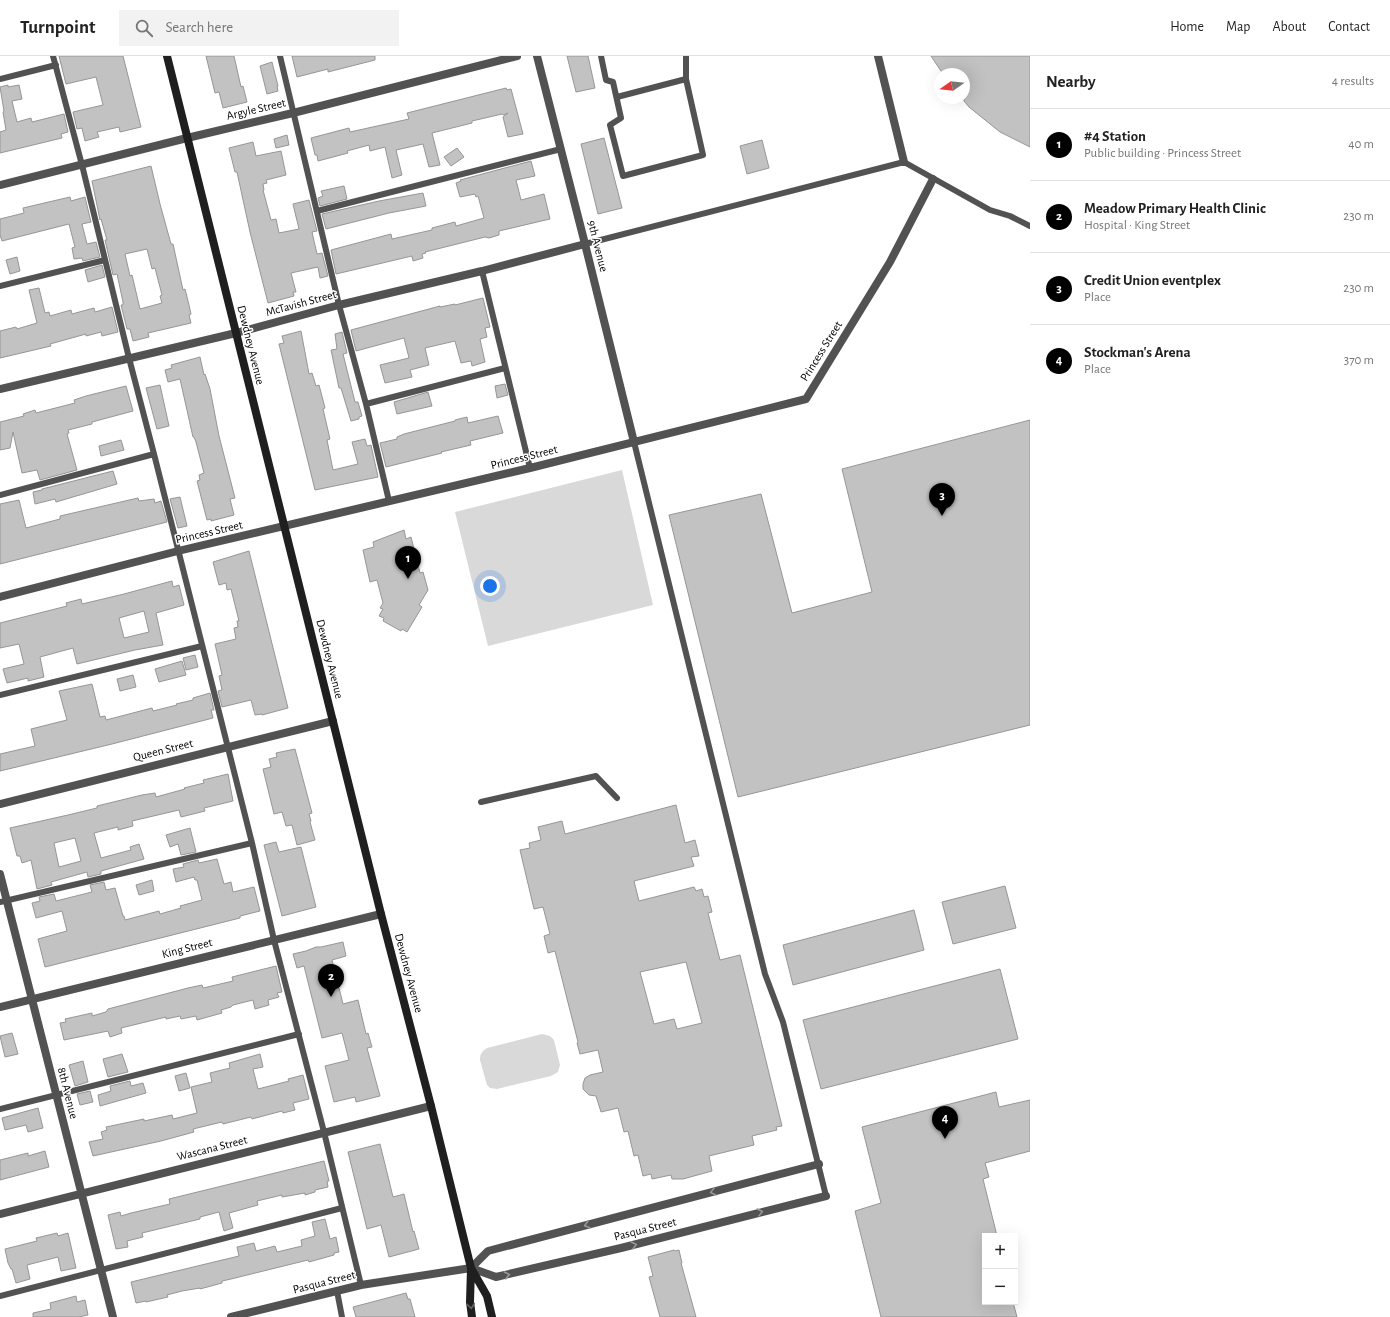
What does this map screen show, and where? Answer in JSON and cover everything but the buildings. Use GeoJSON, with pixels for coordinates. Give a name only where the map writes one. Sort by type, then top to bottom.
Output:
{"type":"FeatureCollection","features":[{"type":"Feature","properties":{"kind":"main road","name":"Dewdney Avenue"},"geometry":{"type":"LineString","coordinates":[[167,56],[470,1268],[470,1302],[472,1317]]}},
{"type":"Feature","properties":{"kind":"main road","name":"Dewdney Avenue"},"geometry":{"type":"LineString","coordinates":[[470,1268],[487,1296],[492,1317]]}},
{"type":"Feature","properties":{"kind":"street","name":"Argyle Street"},"geometry":{"type":"LineString","coordinates":[[0,185],[517,56]]}},
{"type":"Feature","properties":{"kind":"street","name":"9th Avenue"},"geometry":{"type":"LineString","coordinates":[[536,56],[561,149],[634,442]]}},
{"type":"Feature","properties":{"kind":"street"},"geometry":{"type":"LineString","coordinates":[[878,56],[904,162]]}},
{"type":"Feature","properties":{"kind":"street","name":"Princess Street"},"geometry":{"type":"LineString","coordinates":[[0,597],[178,551],[530,468],[806,399],[892,257],[933,178]]}},
{"type":"Feature","properties":{"kind":"street","name":"McTavish Street"},"geometry":{"type":"LineString","coordinates":[[0,389],[236,333],[339,305],[482,271],[585,244]]}},
{"type":"Feature","properties":{"kind":"street","name":"Queen Street"},"geometry":{"type":"LineString","coordinates":[[0,804],[333,721]]}},
{"type":"Feature","properties":{"kind":"street","name":"8th Avenue"},"geometry":{"type":"LineString","coordinates":[[0,874],[3,901],[32,999],[112,1317]]}},
{"type":"Feature","properties":{"kind":"street","name":"King Street"},"geometry":{"type":"LineString","coordinates":[[0,1007],[381,914]]}},
{"type":"Feature","properties":{"kind":"street","name":"Wascana Street"},"geometry":{"type":"LineString","coordinates":[[0,1214],[430,1106]]}},
{"type":"Feature","properties":{"kind":"street","name":"Pasqua Street"},"geometry":{"type":"LineString","coordinates":[[470,1268],[488,1251],[819,1164]]}},
{"type":"Feature","properties":{"kind":"street","name":"Pasqua Street"},"geometry":{"type":"LineString","coordinates":[[231,1317],[361,1285],[470,1268],[496,1277],[628,1246],[826,1196]]}},
{"type":"Feature","properties":{"kind":"lane"},"geometry":{"type":"LineString","coordinates":[[54,56],[252,843],[274,940],[324,1132],[361,1285]]}},
{"type":"Feature","properties":{"kind":"lane"},"geometry":{"type":"LineString","coordinates":[[280,56],[339,305],[366,404],[389,501]]}},
{"type":"Feature","properties":{"kind":"lane"},"geometry":{"type":"LineString","coordinates":[[601,56],[606,80],[613,82],[621,118],[610,125],[623,176],[703,155],[686,79],[686,56]]}},
{"type":"Feature","properties":{"kind":"lane"},"geometry":{"type":"LineString","coordinates":[[0,79],[56,65]]}},
{"type":"Feature","properties":{"kind":"lane"},"geometry":{"type":"LineString","coordinates":[[617,97],[686,79]]}},
{"type":"Feature","properties":{"kind":"lane"},"geometry":{"type":"LineString","coordinates":[[317,211],[561,149]]}},
{"type":"Feature","properties":{"kind":"lane"},"geometry":{"type":"LineString","coordinates":[[585,244],[904,162],[990,210],[1010,216],[1030,226]]}},
{"type":"Feature","properties":{"kind":"lane"},"geometry":{"type":"LineString","coordinates":[[0,286],[105,260]]}},
{"type":"Feature","properties":{"kind":"lane"},"geometry":{"type":"LineString","coordinates":[[482,271],[530,468]]}},
{"type":"Feature","properties":{"kind":"lane"},"geometry":{"type":"LineString","coordinates":[[366,404],[505,368]]}},
{"type":"Feature","properties":{"kind":"lane"},"geometry":{"type":"LineString","coordinates":[[634,442],[765,974],[783,1022],[826,1196]]}},
{"type":"Feature","properties":{"kind":"lane"},"geometry":{"type":"LineString","coordinates":[[0,495],[154,454]]}},
{"type":"Feature","properties":{"kind":"lane"},"geometry":{"type":"LineString","coordinates":[[0,695],[202,646]]}},
{"type":"Feature","properties":{"kind":"lane"},"geometry":{"type":"LineString","coordinates":[[481,802],[596,776],[617,798]]}},
{"type":"Feature","properties":{"kind":"lane"},"geometry":{"type":"LineString","coordinates":[[3,901],[252,843]]}},
{"type":"Feature","properties":{"kind":"lane"},"geometry":{"type":"LineString","coordinates":[[0,1110],[299,1034]]}},
{"type":"Feature","properties":{"kind":"lane"},"geometry":{"type":"LineString","coordinates":[[0,1296],[342,1208]]}},
{"type":"Feature","properties":{"kind":"lane"},"geometry":{"type":"LineString","coordinates":[[337,1291],[342,1317]]}},
{"type":"Feature","properties":{"kind":"shaded area"},"geometry":{"type":"Polygon","coordinates":[[[622,470],[653,605],[488,646],[455,512],[622,470]]]}},
{"type":"Feature","properties":{"kind":"shaded area"},"geometry":{"type":"Polygon","coordinates":[[[542,1034],[550,1036],[554,1040],[560,1065],[558,1072],[551,1076],[497,1089],[490,1088],[487,1085],[480,1060],[481,1054],[484,1050],[542,1034]]]}},
{"type":"Feature","properties":{"kind":"place","name":"Credit Union eventplex"},"geometry":{"type":"Point","coordinates":[942,516]}},
{"type":"Feature","properties":{"kind":"place","name":"#4 Station"},"geometry":{"type":"Point","coordinates":[408,579]}},
{"type":"Feature","properties":{"kind":"place","name":"Meadow Primary Health Clinic"},"geometry":{"type":"Point","coordinates":[331,997]}},
{"type":"Feature","properties":{"kind":"place","name":"Stockman's Arena"},"geometry":{"type":"Point","coordinates":[945,1139]}}]}
